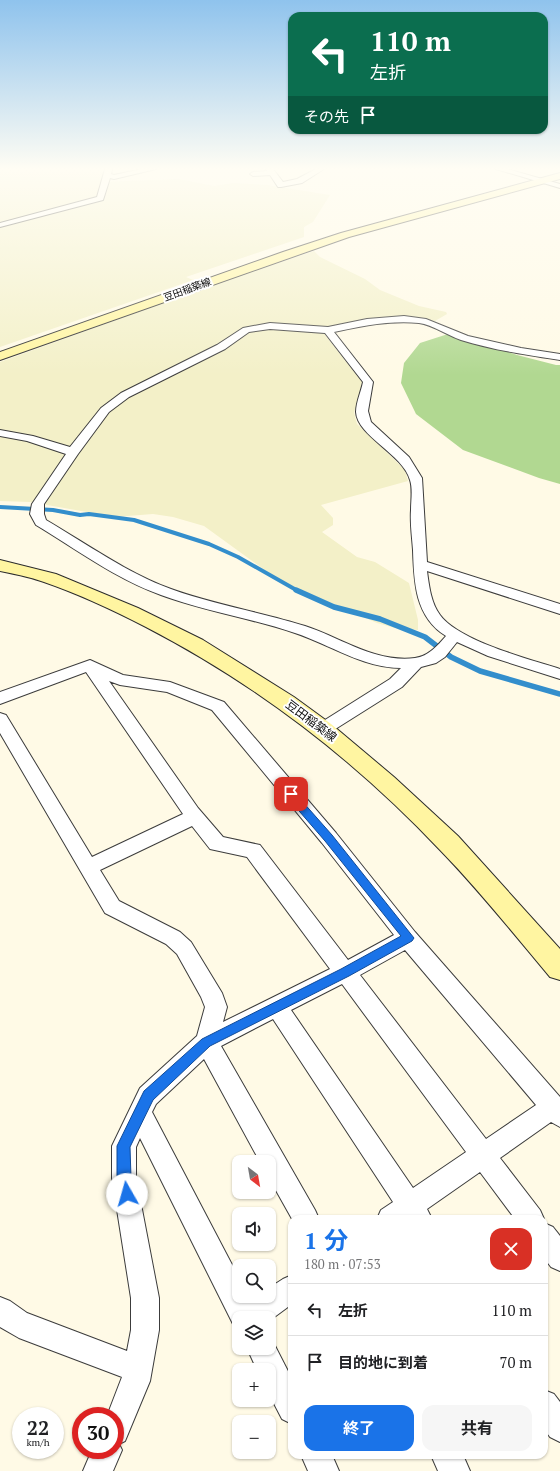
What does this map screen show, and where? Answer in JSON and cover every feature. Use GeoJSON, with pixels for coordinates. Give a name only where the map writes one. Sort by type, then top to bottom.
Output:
{"type":"FeatureCollection","features":[{"type":"Feature","properties":{"kind":"main road","name":"豆田稲築線"},"geometry":{"type":"LineString","coordinates":[[0,356],[337,238]]}},
{"type":"Feature","properties":{"kind":"main road","name":"豆田稲築線"},"geometry":{"type":"LineString","coordinates":[[0,564],[50,578],[105,600],[196,645],[286,702],[323,729],[386,783],[449,843],[560,968]]}},
{"type":"Feature","properties":{"kind":"street"},"geometry":{"type":"LineString","coordinates":[[455,635],[440,653],[430,659],[415,663],[385,663],[301,630],[166,592],[132,577],[41,522],[37,514],[38,504],[73,452],[105,410],[125,395],[221,347],[246,330],[270,326],[328,330],[386,319],[423,321],[465,338],[521,351],[560,357]]}},
{"type":"Feature","properties":{"kind":"street"},"geometry":{"type":"LineString","coordinates":[[328,330],[368,382],[361,413],[367,425],[408,462],[416,479],[421,551],[420,564],[425,597],[430,610],[440,625],[455,635],[512,660],[560,674]]}},
{"type":"Feature","properties":{"kind":"street"},"geometry":{"type":"LineString","coordinates":[[0,433],[29,438],[73,452]]}},
{"type":"Feature","properties":{"kind":"street"},"geometry":{"type":"LineString","coordinates":[[420,564],[560,609]]}},
{"type":"Feature","properties":{"kind":"street"},"geometry":{"type":"LineString","coordinates":[[323,729],[396,683],[415,663]]}},
{"type":"Feature","properties":{"kind":"street"},"geometry":{"type":"LineString","coordinates":[[0,698],[90,665],[120,680],[170,687],[218,706],[329,838],[408,938],[557,1111],[483,1156],[414,1212],[404,1215]]}},
{"type":"Feature","properties":{"kind":"street"},"geometry":{"type":"LineString","coordinates":[[90,665],[195,817],[217,844],[253,850],[528,1215]]}},
{"type":"Feature","properties":{"kind":"street"},"geometry":{"type":"LineString","coordinates":[[0,719],[112,907],[173,938],[184,948],[211,992],[216,1007],[206,1042],[304,1215]]}},
{"type":"Feature","properties":{"kind":"street"},"geometry":{"type":"LineString","coordinates":[[89,867],[195,817]]}},
{"type":"Feature","properties":{"kind":"street"},"geometry":{"type":"LineString","coordinates":[[124,1410],[136,1381],[145,1330],[144,1298],[124,1178],[124,1146],[148,1096],[206,1042],[345,972],[408,938]]}},
{"type":"Feature","properties":{"kind":"street"},"geometry":{"type":"LineString","coordinates":[[277,1007],[414,1212]]}},
{"type":"Feature","properties":{"kind":"street"},"geometry":{"type":"LineString","coordinates":[[140,1113],[241,1311]]}},
{"type":"Feature","properties":{"kind":"street"},"geometry":{"type":"LineString","coordinates":[[548,1242],[560,1258]]}},
{"type":"Feature","properties":{"kind":"street"},"geometry":{"type":"LineString","coordinates":[[260,1311],[288,1291]]}},
{"type":"Feature","properties":{"kind":"street"},"geometry":{"type":"LineString","coordinates":[[0,1311],[19,1324],[138,1369]]}},
{"type":"Feature","properties":{"kind":"street"},"geometry":{"type":"LineString","coordinates":[[265,1355],[288,1401]]}},
{"type":"Feature","properties":{"kind":"street"},"geometry":{"type":"LineString","coordinates":[[548,1410],[560,1427]]}},
{"type":"Feature","properties":{"kind":"street"},"geometry":{"type":"LineString","coordinates":[[98,1471],[103,1459]]}},
{"type":"Feature","properties":{"kind":"street"},"geometry":{"type":"LineString","coordinates":[[318,1459],[324,1471]]}},
{"type":"Feature","properties":{"kind":"street"},"geometry":{"type":"LineString","coordinates":[[448,1459],[456,1471]]}},
{"type":"Feature","properties":{"kind":"shaded area"},"geometry":{"type":"Polygon","coordinates":[[[0,238],[302,238],[186,277],[193,280],[0,347],[0,238]]]}},
{"type":"Feature","properties":{"kind":"shaded area"},"geometry":{"type":"Polygon","coordinates":[[[314,251],[320,257],[365,279],[380,290],[419,306],[446,312],[447,314],[435,321],[404,317],[363,319],[333,326],[325,335],[362,382],[358,403],[354,412],[357,424],[405,470],[408,481],[321,505],[333,518],[333,525],[322,532],[357,557],[375,562],[409,583],[418,620],[418,630],[395,628],[377,623],[280,581],[204,526],[173,517],[153,514],[115,517],[30,502],[0,501],[0,362],[221,282],[314,251]]]}},
{"type":"Feature","properties":{"kind":"green space"},"geometry":{"type":"Polygon","coordinates":[[[448,334],[460,336],[517,355],[560,365],[560,484],[539,478],[463,450],[416,414],[401,383],[404,363],[420,343],[448,334]]]}},
{"type":"Feature","properties":{"kind":"waterway"},"geometry":{"type":"LineString","coordinates":[[0,507],[53,510],[80,515],[89,514],[134,520],[209,544],[238,557],[297,590]]}},
{"type":"Feature","properties":{"kind":"waterway"},"geometry":{"type":"LineString","coordinates":[[297,590],[334,607],[380,619],[425,637],[451,657],[480,671],[560,694]]}},
{"type":"Feature","properties":{"kind":"route"},"geometry":{"type":"LineString","coordinates":[[127,1194],[124,1178],[124,1146],[148,1096],[206,1042],[345,972],[408,938],[329,838],[291,794]]}}]}
